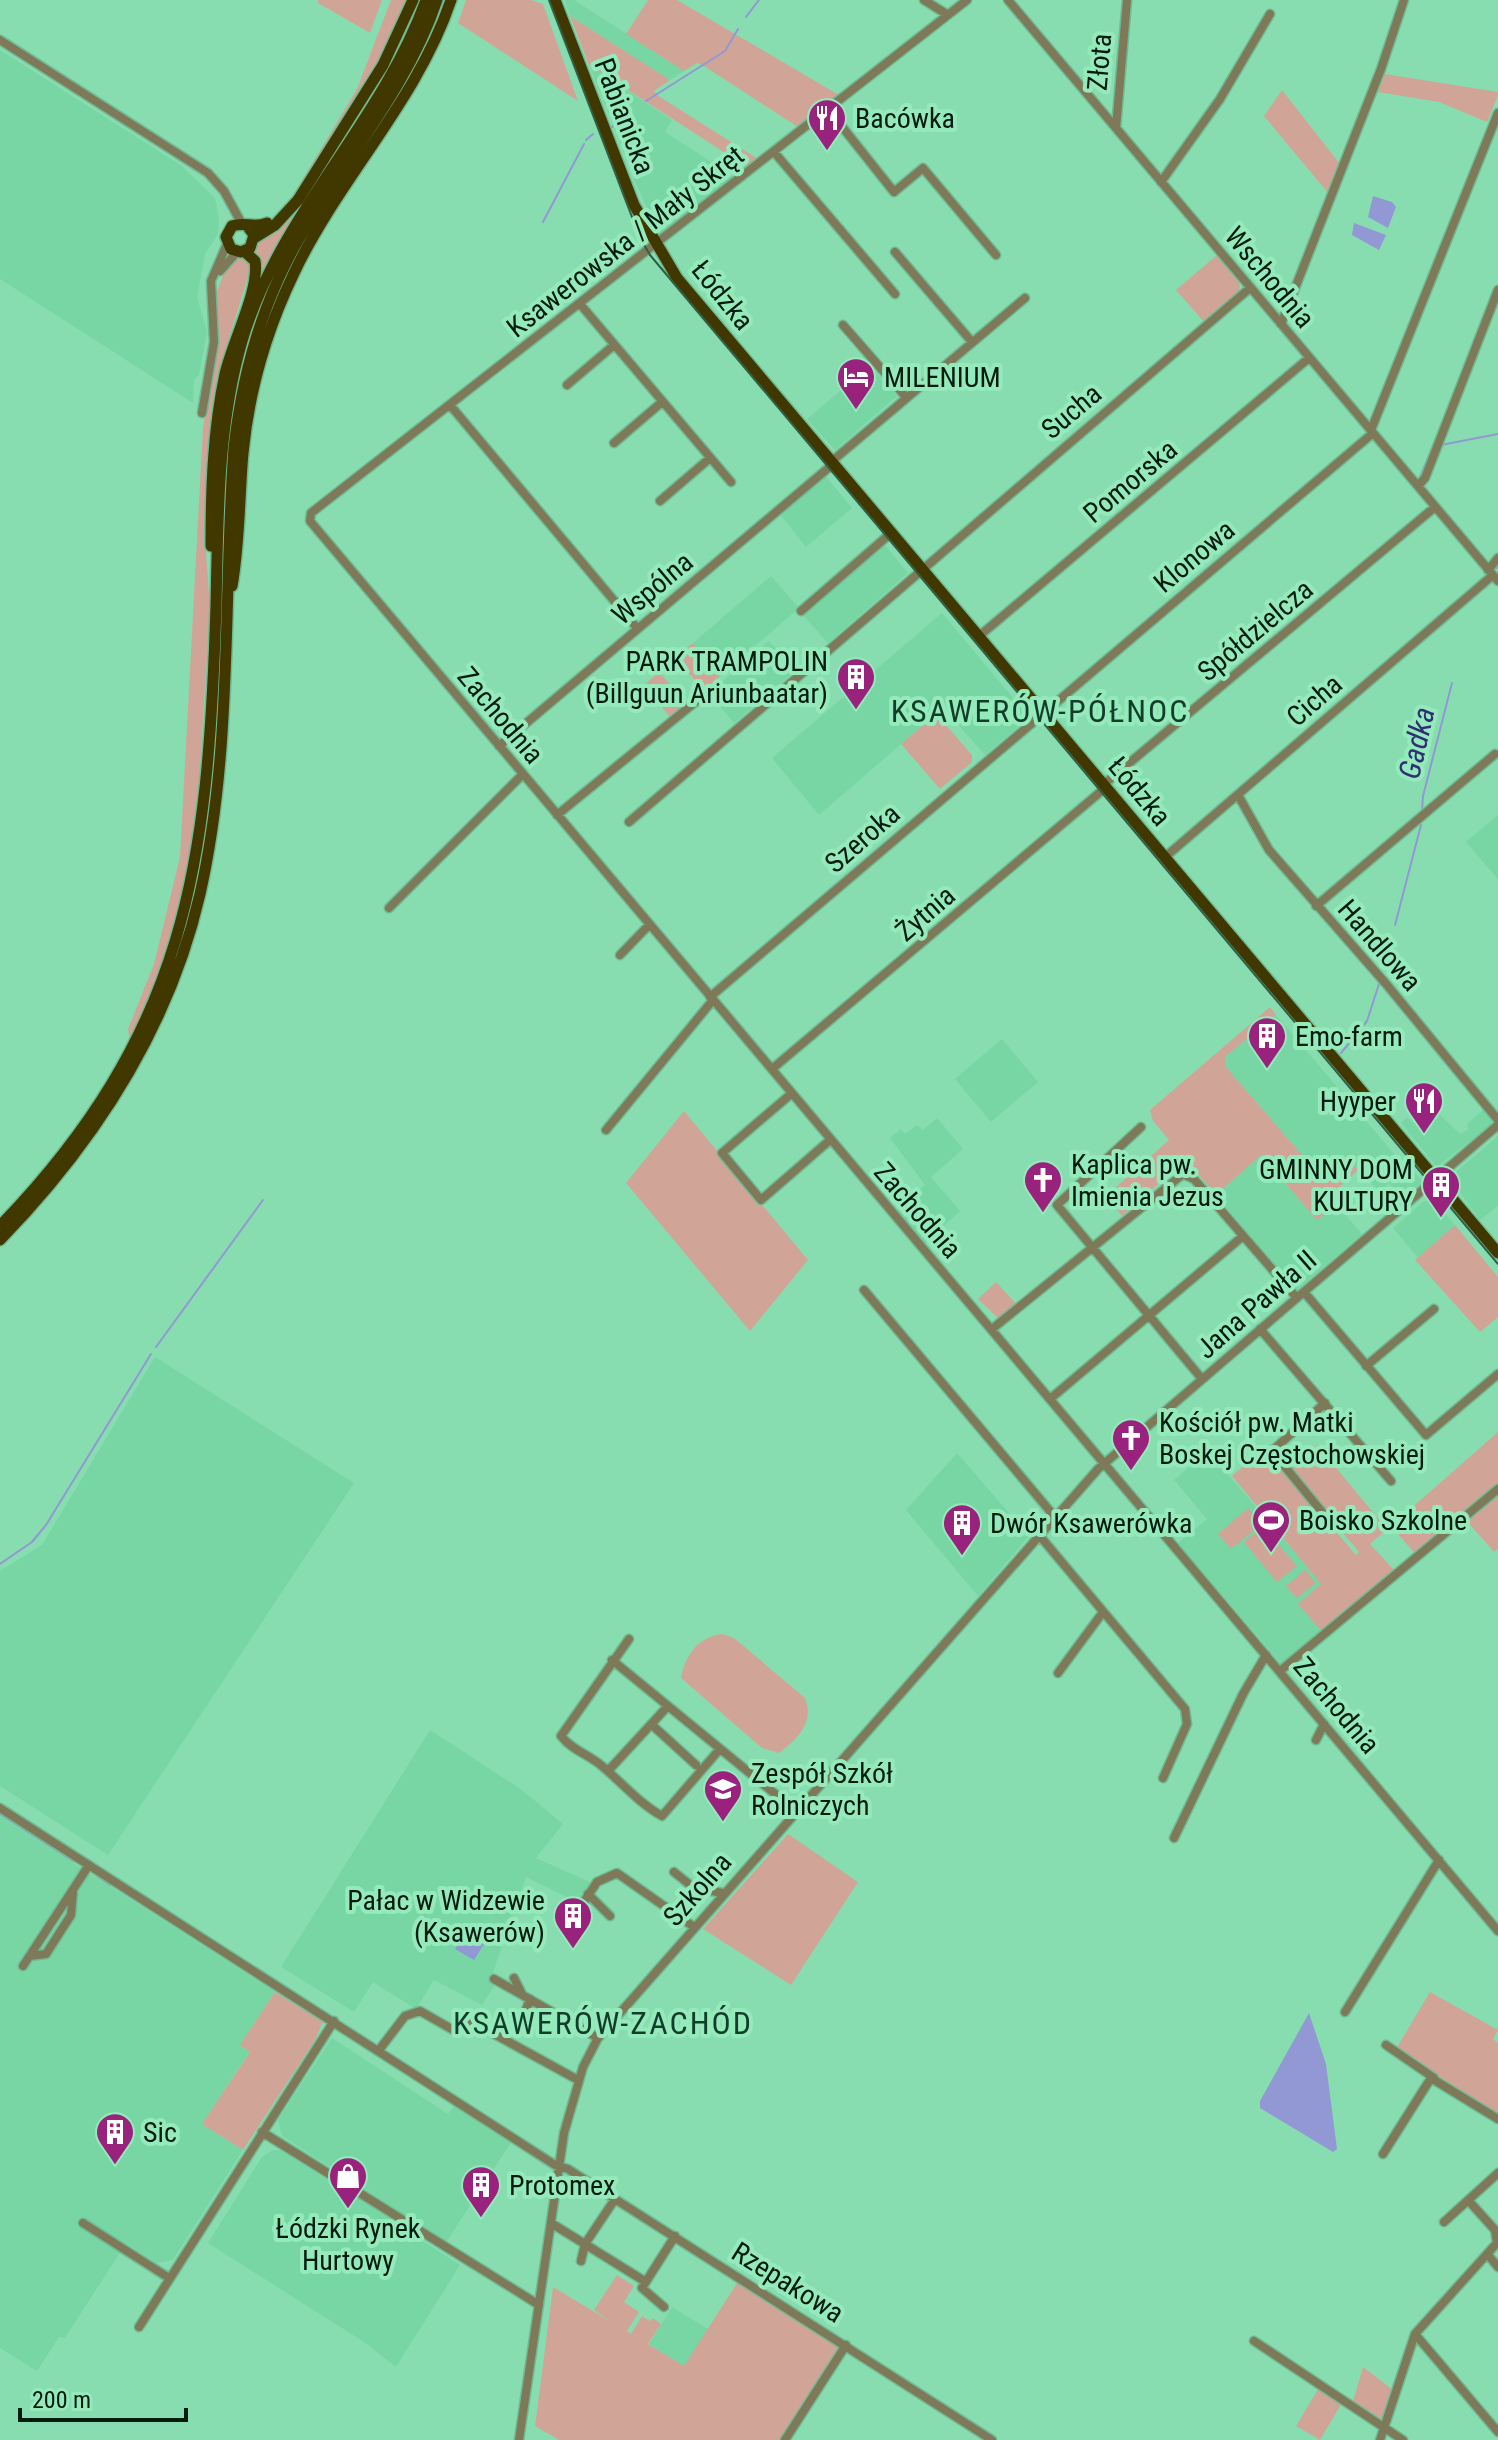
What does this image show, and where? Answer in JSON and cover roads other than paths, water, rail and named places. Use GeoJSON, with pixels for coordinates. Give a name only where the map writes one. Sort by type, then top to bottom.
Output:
{"type":"FeatureCollection","features":[{"type":"Feature","properties":{"kind":"main road"},"geometry":{"type":"LineString","coordinates":[[241,252],[254,238],[283,217],[298,200],[370,89],[413,0]]}},
{"type":"Feature","properties":{"kind":"main road"},"geometry":{"type":"LineString","coordinates":[[0,1226],[55,1165],[100,1104],[141,1032],[174,950],[191,891],[203,821],[222,446],[243,338],[273,262],[389,79],[426,0]]}},
{"type":"Feature","properties":{"kind":"main road"},"geometry":{"type":"LineString","coordinates":[[0,1240],[93,1133],[138,1060],[173,983],[200,895],[213,822],[234,448],[240,400],[254,340],[296,243],[394,92],[437,0]]}},
{"type":"Feature","properties":{"kind":"main road"},"geometry":{"type":"LineString","coordinates":[[225,621],[237,561],[250,405],[275,316],[311,238],[421,67],[451,0]]}},
{"type":"Feature","properties":{"kind":"main road","name":"Pabianicka"},"geometry":{"type":"LineString","coordinates":[[555,0],[629,193],[656,246]]}},
{"type":"Feature","properties":{"kind":"main road"},"geometry":{"type":"LineString","coordinates":[[216,610],[212,599],[211,516],[216,434],[226,371],[256,276],[255,261],[227,244],[230,228],[283,217]]}},
{"type":"Feature","properties":{"kind":"main road"},"geometry":{"type":"LineString","coordinates":[[245,225],[254,238]]}},
{"type":"Feature","properties":{"kind":"main road","name":"Łódzka"},"geometry":{"type":"LineString","coordinates":[[656,246],[686,289],[1498,1253]]}},
{"type":"Feature","properties":{"kind":"street"},"geometry":{"type":"LineString","coordinates":[[924,0],[948,15]]}},
{"type":"Feature","properties":{"kind":"street","name":"Ksawerowska / Mały Skręt"},"geometry":{"type":"LineString","coordinates":[[309,517],[967,0]]}},
{"type":"Feature","properties":{"kind":"street","name":"Wschodnia"},"geometry":{"type":"LineString","coordinates":[[1008,0],[1493,575]]}},
{"type":"Feature","properties":{"kind":"street","name":"Złota"},"geometry":{"type":"LineString","coordinates":[[1116,128],[1127,0]]}},
{"type":"Feature","properties":{"kind":"street"},"geometry":{"type":"LineString","coordinates":[[1281,324],[1381,69],[1404,0]]}},
{"type":"Feature","properties":{"kind":"street"},"geometry":{"type":"LineString","coordinates":[[1161,182],[1220,99],[1270,14]]}},
{"type":"Feature","properties":{"kind":"street"},"geometry":{"type":"LineString","coordinates":[[0,40],[203,169],[220,185],[245,225]]}},
{"type":"Feature","properties":{"kind":"street"},"geometry":{"type":"LineString","coordinates":[[828,109],[894,192],[923,168],[996,255]]}},
{"type":"Feature","properties":{"kind":"street"},"geometry":{"type":"LineString","coordinates":[[1372,432],[1498,113]]}},
{"type":"Feature","properties":{"kind":"street"},"geometry":{"type":"LineString","coordinates":[[774,152],[895,294]]}},
{"type":"Feature","properties":{"kind":"street"},"geometry":{"type":"LineString","coordinates":[[220,185],[227,201],[230,228]]}},
{"type":"Feature","properties":{"kind":"street"},"geometry":{"type":"LineString","coordinates":[[202,413],[214,342],[211,286],[227,244]]}},
{"type":"Feature","properties":{"kind":"street"},"geometry":{"type":"LineString","coordinates":[[211,286],[241,252]]}},
{"type":"Feature","properties":{"kind":"street"},"geometry":{"type":"LineString","coordinates":[[895,252],[972,342]]}},
{"type":"Feature","properties":{"kind":"street","name":"Sucha"},"geometry":{"type":"LineString","coordinates":[[629,822],[1250,288]]}},
{"type":"Feature","properties":{"kind":"street"},"geometry":{"type":"LineString","coordinates":[[1418,486],[1425,478],[1498,290]]}},
{"type":"Feature","properties":{"kind":"street","name":"Wspólna"},"geometry":{"type":"LineString","coordinates":[[499,746],[1025,298]]}},
{"type":"Feature","properties":{"kind":"street"},"geometry":{"type":"LineString","coordinates":[[580,304],[731,482]]}},
{"type":"Feature","properties":{"kind":"street"},"geometry":{"type":"LineString","coordinates":[[843,325],[906,397]]}},
{"type":"Feature","properties":{"kind":"street"},"geometry":{"type":"LineString","coordinates":[[567,385],[614,345]]}},
{"type":"Feature","properties":{"kind":"street","name":"Pomorska"},"geometry":{"type":"LineString","coordinates":[[978,637],[1309,358]]}},
{"type":"Feature","properties":{"kind":"street"},"geometry":{"type":"LineString","coordinates":[[614,443],[662,402]]}},
{"type":"Feature","properties":{"kind":"street"},"geometry":{"type":"LineString","coordinates":[[450,405],[637,628]]}},
{"type":"Feature","properties":{"kind":"street","name":"Klonowa"},"geometry":{"type":"LineString","coordinates":[[1043,713],[1372,432]]}},
{"type":"Feature","properties":{"kind":"street"},"geometry":{"type":"LineString","coordinates":[[660,501],[710,458]]}},
{"type":"Feature","properties":{"kind":"street","name":"Spółdzielcza"},"geometry":{"type":"LineString","coordinates":[[1104,786],[1435,507]]}},
{"type":"Feature","properties":{"kind":"street","name":"Zachodnia"},"geometry":{"type":"LineString","coordinates":[[309,517],[791,1094],[1497,1927]]}},
{"type":"Feature","properties":{"kind":"street"},"geometry":{"type":"LineString","coordinates":[[801,611],[891,533]]}},
{"type":"Feature","properties":{"kind":"street","name":"Cicha"},"geometry":{"type":"LineString","coordinates":[[1164,858],[1493,575],[1498,558]]}},
{"type":"Feature","properties":{"kind":"street"},"geometry":{"type":"LineString","coordinates":[[557,815],[699,699]]}},
{"type":"Feature","properties":{"kind":"street","name":"Szeroka"},"geometry":{"type":"LineString","coordinates":[[606,1130],[711,999],[1043,713]]}},
{"type":"Feature","properties":{"kind":"street"},"geometry":{"type":"LineString","coordinates":[[1316,906],[1495,754]]}},
{"type":"Feature","properties":{"kind":"street"},"geometry":{"type":"LineString","coordinates":[[389,908],[523,774]]}},
{"type":"Feature","properties":{"kind":"street","name":"Żytnia"},"geometry":{"type":"LineString","coordinates":[[772,1069],[1104,786]]}},
{"type":"Feature","properties":{"kind":"street","name":"Handlowa"},"geometry":{"type":"LineString","coordinates":[[1238,795],[1263,842],[1498,1122]]}},
{"type":"Feature","properties":{"kind":"street"},"geometry":{"type":"LineString","coordinates":[[620,955],[649,925]]}},
{"type":"Feature","properties":{"kind":"street"},"geometry":{"type":"LineString","coordinates":[[791,1094],[722,1153],[761,1200],[830,1140]]}},
{"type":"Feature","properties":{"kind":"street","name":"Jana Pawła II"},"geometry":{"type":"LineString","coordinates":[[1104,1463],[1436,1179],[1498,1122]]}},
{"type":"Feature","properties":{"kind":"street"},"geometry":{"type":"LineString","coordinates":[[1141,1127],[1056,1203],[1202,1379]]}},
{"type":"Feature","properties":{"kind":"street"},"geometry":{"type":"LineString","coordinates":[[992,1329],[1174,1178],[1186,1174],[1194,1179],[1243,1236],[1366,1366],[1426,1435],[1498,1374]]}},
{"type":"Feature","properties":{"kind":"street"},"geometry":{"type":"LineString","coordinates":[[1050,1399],[1243,1236]]}},
{"type":"Feature","properties":{"kind":"street"},"geometry":{"type":"LineString","coordinates":[[864,1290],[1055,1517]]}},
{"type":"Feature","properties":{"kind":"street"},"geometry":{"type":"LineString","coordinates":[[1366,1366],[1434,1309]]}},
{"type":"Feature","properties":{"kind":"street"},"geometry":{"type":"LineString","coordinates":[[1260,1329],[1391,1481]]}},
{"type":"Feature","properties":{"kind":"street"},"geometry":{"type":"LineString","coordinates":[[1322,1512],[1272,1451],[1325,1403]]}},
{"type":"Feature","properties":{"kind":"street","name":"Szkolna"},"geometry":{"type":"LineString","coordinates":[[519,2440],[558,2166],[578,2080],[598,2038],[1104,1463]]}},
{"type":"Feature","properties":{"kind":"street"},"geometry":{"type":"LineString","coordinates":[[1280,1671],[1498,1489]]}},
{"type":"Feature","properties":{"kind":"street"},"geometry":{"type":"LineString","coordinates":[[1039,1535],[1185,1709],[1187,1724],[1163,1778]]}},
{"type":"Feature","properties":{"kind":"street"},"geometry":{"type":"LineString","coordinates":[[1058,1673],[1103,1612]]}},
{"type":"Feature","properties":{"kind":"street"},"geometry":{"type":"LineString","coordinates":[[629,1639],[561,1736],[576,1752],[608,1771],[662,1816],[719,1750]]}},
{"type":"Feature","properties":{"kind":"street"},"geometry":{"type":"LineString","coordinates":[[1174,1838],[1243,1694],[1266,1655]]}},
{"type":"Feature","properties":{"kind":"street"},"geometry":{"type":"LineString","coordinates":[[612,1660],[796,1811]]}},
{"type":"Feature","properties":{"kind":"street"},"geometry":{"type":"LineString","coordinates":[[608,1771],[667,1707]]}},
{"type":"Feature","properties":{"kind":"street"},"geometry":{"type":"LineString","coordinates":[[651,1724],[696,1765]]}},
{"type":"Feature","properties":{"kind":"street"},"geometry":{"type":"LineString","coordinates":[[1316,1740],[1324,1724]]}},
{"type":"Feature","properties":{"kind":"street","name":"Rzepakowa"},"geometry":{"type":"LineString","coordinates":[[0,1808],[992,2440]]}},
{"type":"Feature","properties":{"kind":"street"},"geometry":{"type":"LineString","coordinates":[[1345,2012],[1439,1860]]}},
{"type":"Feature","properties":{"kind":"street"},"geometry":{"type":"LineString","coordinates":[[23,1966],[30,1956],[46,1954],[71,1915],[74,1888],[89,1865]]}},
{"type":"Feature","properties":{"kind":"street"},"geometry":{"type":"LineString","coordinates":[[674,1872],[694,1888],[723,1893]]}},
{"type":"Feature","properties":{"kind":"street"},"geometry":{"type":"LineString","coordinates":[[580,1908],[600,1879],[617,1873],[694,1927]]}},
{"type":"Feature","properties":{"kind":"street"},"geometry":{"type":"LineString","coordinates":[[588,1894],[610,1916]]}},
{"type":"Feature","properties":{"kind":"street"},"geometry":{"type":"LineString","coordinates":[[514,1978],[527,1997],[519,2028]]}},
{"type":"Feature","properties":{"kind":"street"},"geometry":{"type":"LineString","coordinates":[[494,1979],[598,2038]]}},
{"type":"Feature","properties":{"kind":"street"},"geometry":{"type":"LineString","coordinates":[[379,2050],[405,2016],[420,2011],[455,2031],[474,2023],[578,2080]]}},
{"type":"Feature","properties":{"kind":"street"},"geometry":{"type":"LineString","coordinates":[[139,2327],[334,2021]]}},
{"type":"Feature","properties":{"kind":"street"},"geometry":{"type":"LineString","coordinates":[[1386,2045],[1498,2119]]}},
{"type":"Feature","properties":{"kind":"street"},"geometry":{"type":"LineString","coordinates":[[1383,2154],[1426,2084],[1434,2078]]}},
{"type":"Feature","properties":{"kind":"street"},"geometry":{"type":"LineString","coordinates":[[262,2132],[539,2305]]}},
{"type":"Feature","properties":{"kind":"street"},"geometry":{"type":"LineString","coordinates":[[1444,2222],[1498,2173]]}},
{"type":"Feature","properties":{"kind":"street"},"geometry":{"type":"LineString","coordinates":[[581,2261],[585,2244],[615,2199]]}},
{"type":"Feature","properties":{"kind":"street"},"geometry":{"type":"LineString","coordinates":[[1380,2440],[1415,2334],[1497,2243],[1497,2234],[1468,2200]]}},
{"type":"Feature","properties":{"kind":"street"},"geometry":{"type":"LineString","coordinates":[[83,2223],[169,2278]]}},
{"type":"Feature","properties":{"kind":"street"},"geometry":{"type":"LineString","coordinates":[[551,2223],[646,2282]]}},
{"type":"Feature","properties":{"kind":"street"},"geometry":{"type":"LineString","coordinates":[[664,2307],[643,2290],[675,2236]]}},
{"type":"Feature","properties":{"kind":"street"},"geometry":{"type":"LineString","coordinates":[[1488,2255],[1498,2267]]}},
{"type":"Feature","properties":{"kind":"street"},"geometry":{"type":"LineString","coordinates":[[1415,2334],[1498,2432]]}},
{"type":"Feature","properties":{"kind":"street"},"geometry":{"type":"LineString","coordinates":[[1254,2341],[1403,2440]]}},
{"type":"Feature","properties":{"kind":"street"},"geometry":{"type":"LineString","coordinates":[[785,2440],[846,2345]]}},
{"type":"Feature","properties":{"kind":"water"},"geometry":{"type":"Polygon","coordinates":[[[1373,196],[1392,202],[1396,207],[1388,228],[1368,217],[1373,196]]]}},
{"type":"Feature","properties":{"kind":"water"},"geometry":{"type":"Polygon","coordinates":[[[1354,223],[1386,235],[1379,250],[1352,235],[1354,223]]]}},
{"type":"Feature","properties":{"kind":"water"},"geometry":{"type":"Polygon","coordinates":[[[470,1926],[489,1936],[474,1960],[455,1949],[470,1926]]]}},
{"type":"Feature","properties":{"kind":"water"},"geometry":{"type":"Polygon","coordinates":[[[1309,2013],[1326,2064],[1337,2149],[1333,2152],[1260,2108],[1260,2101],[1309,2013]]]}},
{"type":"Feature","properties":{"kind":"waterway"},"geometry":{"type":"LineString","coordinates":[[746,17],[759,0]]}},
{"type":"Feature","properties":{"kind":"waterway"},"geometry":{"type":"LineString","coordinates":[[646,101],[725,51],[738,29]]}},
{"type":"Feature","properties":{"kind":"waterway"},"geometry":{"type":"LineString","coordinates":[[586,140],[593,134]]}},
{"type":"Feature","properties":{"kind":"waterway"},"geometry":{"type":"LineString","coordinates":[[543,222],[584,144]]}},
{"type":"Feature","properties":{"kind":"waterway"},"geometry":{"type":"LineString","coordinates":[[1441,445],[1498,434]]}},
{"type":"Feature","properties":{"kind":"waterway"},"geometry":{"type":"LineString","coordinates":[[1420,477],[1434,444]]}},
{"type":"Feature","properties":{"kind":"waterway","name":"Gadka"},"geometry":{"type":"LineString","coordinates":[[1422,811],[1423,796],[1452,683]]}},
{"type":"Feature","properties":{"kind":"waterway","name":"Gadka"},"geometry":{"type":"LineString","coordinates":[[1395,925],[1421,825]]}},
{"type":"Feature","properties":{"kind":"waterway","name":"Gadka"},"geometry":{"type":"LineString","coordinates":[[1341,1053],[1367,1021],[1379,984]]}},
{"type":"Feature","properties":{"kind":"waterway"},"geometry":{"type":"LineString","coordinates":[[156,1347],[263,1200]]}},
{"type":"Feature","properties":{"kind":"waterway"},"geometry":{"type":"LineString","coordinates":[[0,1564],[32,1542],[46,1525],[151,1354]]}},
{"type":"Feature","properties":{"kind":"waterway"},"geometry":{"type":"LineString","coordinates":[[0,1814],[73,1861]]}},
{"type":"Feature","properties":{"kind":"waterway"},"geometry":{"type":"LineString","coordinates":[[97,1876],[110,1885]]}},
{"type":"Feature","properties":{"kind":"waterway"},"geometry":{"type":"LineString","coordinates":[[124,1893],[151,1910]]}},
{"type":"Feature","properties":{"kind":"tram line"},"geometry":{"type":"LineString","coordinates":[[549,0],[640,238],[650,255],[1498,1264]]}},
{"type":"Feature","properties":{"kind":"place","name":"Bacówka"},"geometry":{"type":"Point","coordinates":[827,152]}},
{"type":"Feature","properties":{"kind":"place","name":"MILENIUM"},"geometry":{"type":"Point","coordinates":[856,411]}},
{"type":"Feature","properties":{"kind":"place","name":"PARK TRAMPOLIN (Billguun Ariunbaatar)"},"geometry":{"type":"Point","coordinates":[856,711]}},
{"type":"Feature","properties":{"kind":"place","name":"Emo-farm"},"geometry":{"type":"Point","coordinates":[1267,1070]}},
{"type":"Feature","properties":{"kind":"place","name":"Hyyper"},"geometry":{"type":"Point","coordinates":[1424,1135]}},
{"type":"Feature","properties":{"kind":"place","name":"Kaplica pw. Imienia Jezus"},"geometry":{"type":"Point","coordinates":[1043,1214]}},
{"type":"Feature","properties":{"kind":"place","name":"GMINNY DOM KULTURY"},"geometry":{"type":"Point","coordinates":[1441,1219]}},
{"type":"Feature","properties":{"kind":"place","name":"Kościół pw. Matki Boskej Częstochowskiej"},"geometry":{"type":"Point","coordinates":[1131,1472]}},
{"type":"Feature","properties":{"kind":"place","name":"Boisko Szkolne"},"geometry":{"type":"Point","coordinates":[1271,1554]}},
{"type":"Feature","properties":{"kind":"place","name":"Dwór Ksawerówka"},"geometry":{"type":"Point","coordinates":[962,1557]}},
{"type":"Feature","properties":{"kind":"place","name":"Zespół Szkół Rolniczych"},"geometry":{"type":"Point","coordinates":[723,1823]}},
{"type":"Feature","properties":{"kind":"place","name":"Pałac w Widzewie (Ksawerów)"},"geometry":{"type":"Point","coordinates":[573,1950]}},
{"type":"Feature","properties":{"kind":"place","name":"Sic"},"geometry":{"type":"Point","coordinates":[115,2166]}},
{"type":"Feature","properties":{"kind":"place","name":"Łódzki Rynek Hurtowy"},"geometry":{"type":"Point","coordinates":[348,2210]}},
{"type":"Feature","properties":{"kind":"place","name":"Protomex"},"geometry":{"type":"Point","coordinates":[481,2219]}},
{"type":"Feature","properties":{"kind":"district","name":"KSAWERÓW-PÓŁNOC"},"geometry":{"type":"Point","coordinates":[1040,711]}},
{"type":"Feature","properties":{"kind":"district","name":"KSAWERÓW-ZACHÓD"},"geometry":{"type":"Point","coordinates":[603,2023]}}]}
